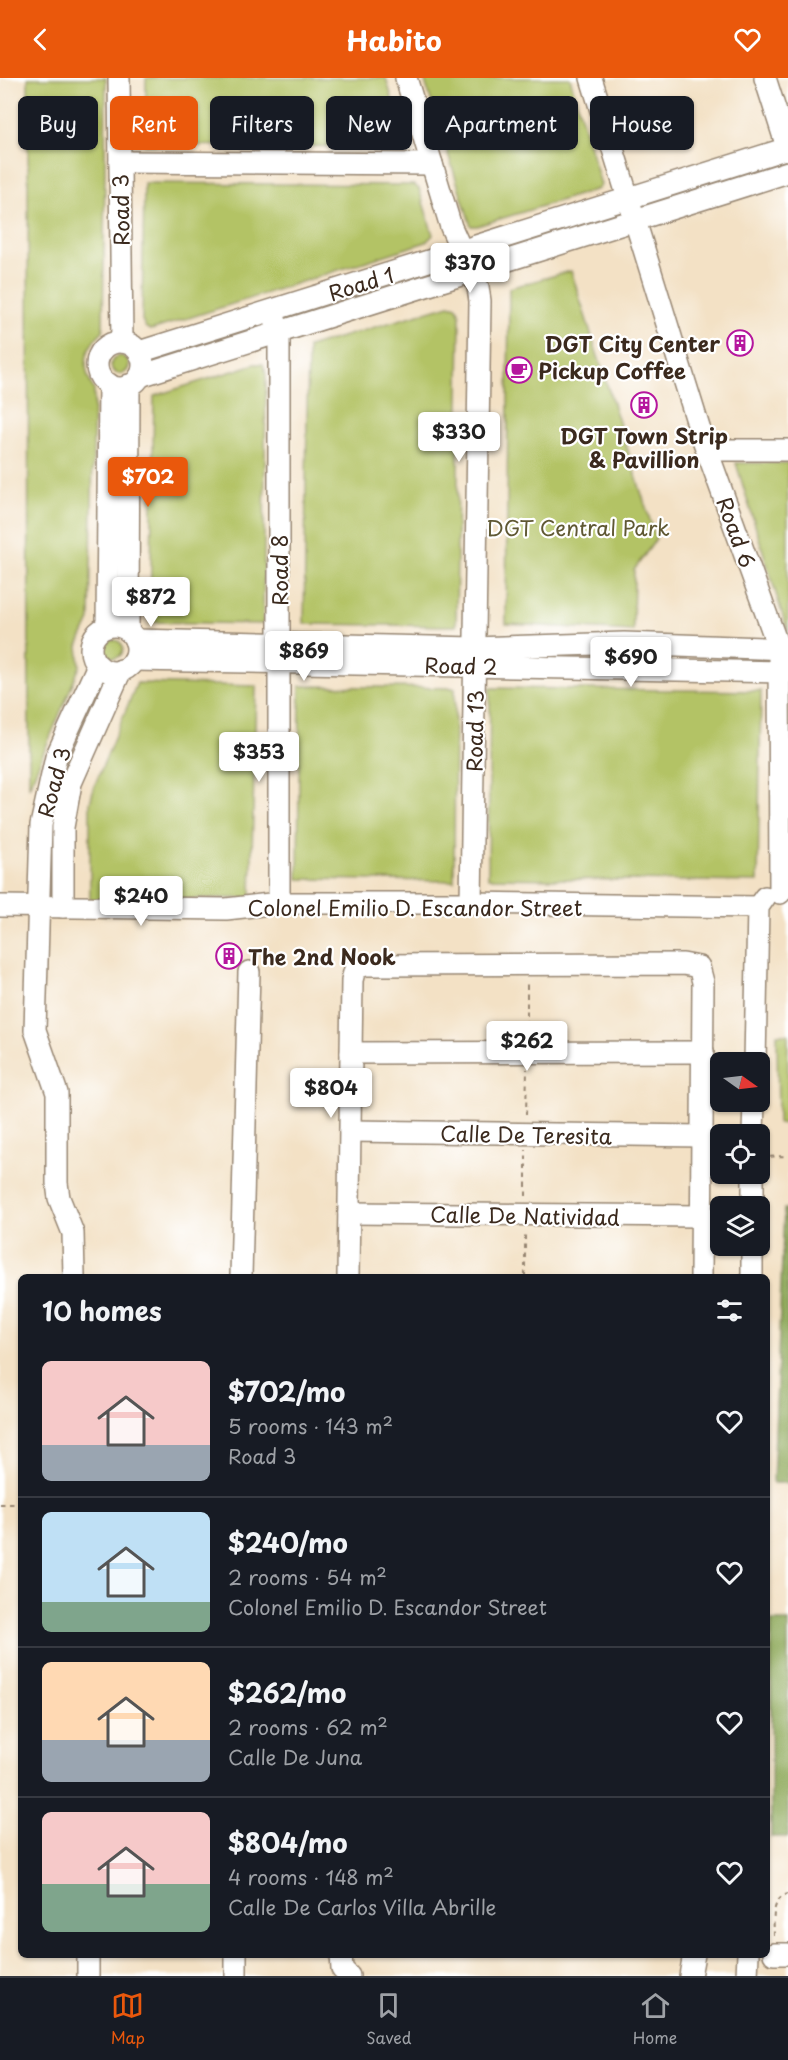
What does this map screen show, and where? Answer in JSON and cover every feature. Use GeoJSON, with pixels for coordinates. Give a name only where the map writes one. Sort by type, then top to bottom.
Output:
{"type":"FeatureCollection","features":[{"type":"Feature","properties":{"kind":"street","name":"Road 3"},"geometry":{"type":"LineString","coordinates":[[119,78],[120,162],[130,347]]}},
{"type":"Feature","properties":{"kind":"street","name":"Road 13"},"geometry":{"type":"LineString","coordinates":[[406,78],[451,227],[478,287],[481,319],[471,903]]}},
{"type":"Feature","properties":{"kind":"street","name":"Road 6"},"geometry":{"type":"LineString","coordinates":[[591,78],[707,450],[783,649],[784,893]]}},
{"type":"Feature","properties":{"kind":"street"},"geometry":{"type":"LineString","coordinates":[[765,78],[788,149]]}},
{"type":"Feature","properties":{"kind":"street","name":"Road 1"},"geometry":{"type":"LineString","coordinates":[[130,347],[273,310],[788,149]]}},
{"type":"Feature","properties":{"kind":"street"},"geometry":{"type":"LineString","coordinates":[[120,162],[432,164]]}},
{"type":"Feature","properties":{"kind":"street","name":"Road 1"},"geometry":{"type":"LineString","coordinates":[[126,382],[788,172]]}},
{"type":"Feature","properties":{"kind":"street"},"geometry":{"type":"LineString","coordinates":[[548,225],[554,247]]}},
{"type":"Feature","properties":{"kind":"street","name":"Road 8"},"geometry":{"type":"LineString","coordinates":[[273,310],[279,332],[279,903]]}},
{"type":"Feature","properties":{"kind":"street"},"geometry":{"type":"LineString","coordinates":[[130,347],[143,364],[126,382],[100,375],[98,361],[103,349],[130,347]]}},
{"type":"Feature","properties":{"kind":"street","name":"Road 3"},"geometry":{"type":"LineString","coordinates":[[63,907],[63,827],[71,783],[125,645],[126,382]]}},
{"type":"Feature","properties":{"kind":"street"},"geometry":{"type":"LineString","coordinates":[[707,450],[788,450]]}},
{"type":"Feature","properties":{"kind":"street"},"geometry":{"type":"LineString","coordinates":[[98,665],[92,654],[93,640],[125,645]]}},
{"type":"Feature","properties":{"kind":"street"},"geometry":{"type":"LineString","coordinates":[[624,644],[624,669]]}},
{"type":"Feature","properties":{"kind":"street","name":"Road 2"},"geometry":{"type":"LineString","coordinates":[[475,657],[624,644],[783,649]]}},
{"type":"Feature","properties":{"kind":"street","name":"Road 2"},"geometry":{"type":"LineString","coordinates":[[98,665],[109,671],[125,645],[475,657],[624,669],[784,672]]}},
{"type":"Feature","properties":{"kind":"street","name":"Road 3"},"geometry":{"type":"LineString","coordinates":[[74,1274],[73,1233],[59,1198],[57,1183],[57,1093],[35,1030],[41,825],[56,757],[98,665]]}},
{"type":"Feature","properties":{"kind":"street"},"geometry":{"type":"LineString","coordinates":[[755,1052],[758,907],[763,898],[784,893]]}},
{"type":"Feature","properties":{"kind":"street","name":"Colonel Emilio D. Escandor Street"},"geometry":{"type":"LineString","coordinates":[[0,906],[226,909],[279,903],[471,903],[758,907]]}},
{"type":"Feature","properties":{"kind":"street"},"geometry":{"type":"LineString","coordinates":[[348,1274],[352,980],[355,969],[359,967],[671,964],[691,964],[699,967],[702,974],[701,1274]]}},
{"type":"Feature","properties":{"kind":"street"},"geometry":{"type":"LineString","coordinates":[[241,1274],[249,972]]}},
{"type":"Feature","properties":{"kind":"street"},"geometry":{"type":"LineString","coordinates":[[351,1053],[703,1052]]}},
{"type":"Feature","properties":{"kind":"street","name":"Calle De Teresita"},"geometry":{"type":"LineString","coordinates":[[350,1131],[702,1136]]}},
{"type":"Feature","properties":{"kind":"street","name":"Calle De Natividad"},"geometry":{"type":"LineString","coordinates":[[349,1213],[701,1216]]}},
{"type":"Feature","properties":{"kind":"street"},"geometry":{"type":"LineString","coordinates":[[752,1256],[752,1274]]}},
{"type":"Feature","properties":{"kind":"street"},"geometry":{"type":"LineString","coordinates":[[88,1958],[88,1976]]}},
{"type":"Feature","properties":{"kind":"street"},"geometry":{"type":"LineString","coordinates":[[236,1958],[236,1976]]}},
{"type":"Feature","properties":{"kind":"street"},"geometry":{"type":"LineString","coordinates":[[341,1958],[342,1969],[349,1976]]}},
{"type":"Feature","properties":{"kind":"street"},"geometry":{"type":"LineString","coordinates":[[690,1976],[693,1958]]}},
{"type":"Feature","properties":{"kind":"street"},"geometry":{"type":"LineString","coordinates":[[747,1976],[748,1958]]}},
{"type":"Feature","properties":{"kind":"path"},"geometry":{"type":"LineString","coordinates":[[770,1157],[788,1156]]}},
{"type":"Feature","properties":{"kind":"path"},"geometry":{"type":"LineString","coordinates":[[0,1504],[18,1504]]}},
{"type":"Feature","properties":{"kind":"path"},"geometry":{"type":"LineString","coordinates":[[781,1954],[774,1910],[780,1897],[788,1894]]}},
{"type":"Feature","properties":{"kind":"green space"},"geometry":{"type":"Polygon","coordinates":[[[28,78],[106,78],[103,331],[92,344],[86,359],[87,374],[94,390],[90,620],[78,646],[80,666],[29,787],[28,150],[98,150],[98,96],[28,96],[28,78]]]}},
{"type":"Feature","properties":{"kind":"green space"},"geometry":{"type":"Polygon","coordinates":[[[146,78],[386,78],[391,96],[326,96],[326,146],[314,146],[314,96],[210,96],[210,146],[198,145],[198,96],[146,96],[146,78]]]}},
{"type":"Feature","properties":{"kind":"green space"},"geometry":{"type":"Polygon","coordinates":[[[424,78],[570,78],[575,96],[430,96],[424,78]]]}},
{"type":"Feature","properties":{"kind":"green space"},"geometry":{"type":"Polygon","coordinates":[[[578,106],[601,185],[598,189],[471,226],[447,150],[578,150],[578,106]]]}},
{"type":"Feature","properties":{"kind":"green space"},"geometry":{"type":"Polygon","coordinates":[[[144,183],[414,185],[419,189],[433,235],[426,242],[151,330],[146,328],[142,320],[144,183]]]}},
{"type":"Feature","properties":{"kind":"green space","name":"DGT Central Park"},"geometry":{"type":"Polygon","coordinates":[[[571,271],[656,539],[634,570],[633,631],[506,624],[509,288],[571,271]]]}},
{"type":"Feature","properties":{"kind":"green space"},"geometry":{"type":"Polygon","coordinates":[[[449,305],[457,307],[460,315],[456,626],[304,624],[308,347],[449,305]]]}},
{"type":"Feature","properties":{"kind":"green space"},"geometry":{"type":"Polygon","coordinates":[[[120,356],[126,359],[129,365],[126,371],[120,374],[114,371],[111,365],[114,359],[120,356]]]}},
{"type":"Feature","properties":{"kind":"green space"},"geometry":{"type":"Polygon","coordinates":[[[255,364],[263,364],[266,374],[263,624],[150,622],[154,396],[255,364]]]}},
{"type":"Feature","properties":{"kind":"green space"},"geometry":{"type":"Polygon","coordinates":[[[736,463],[788,463],[788,633],[736,463]]]}},
{"type":"Feature","properties":{"kind":"green space"},"geometry":{"type":"Polygon","coordinates":[[[114,640],[120,643],[123,649],[120,655],[114,658],[108,655],[105,649],[108,643],[114,640]]]}},
{"type":"Feature","properties":{"kind":"green space"},"geometry":{"type":"Polygon","coordinates":[[[137,683],[256,686],[251,898],[90,900],[90,803],[94,787],[137,683]]]}},
{"type":"Feature","properties":{"kind":"green space"},"geometry":{"type":"Polygon","coordinates":[[[300,686],[455,688],[454,881],[298,879],[300,686]]]}},
{"type":"Feature","properties":{"kind":"green space"},"geometry":{"type":"Polygon","coordinates":[[[490,688],[761,691],[758,882],[488,878],[490,688]]]}},
{"type":"Feature","properties":{"kind":"green space"},"geometry":{"type":"Polygon","coordinates":[[[777,1034],[788,1034],[788,1124],[778,1123],[777,1034]]]}},
{"type":"Feature","properties":{"kind":"green space"},"geometry":{"type":"Polygon","coordinates":[[[784,1209],[788,1209],[788,1483],[773,1483],[784,1209]]]}},
{"type":"Feature","properties":{"kind":"green space"},"geometry":{"type":"Polygon","coordinates":[[[771,1621],[788,1621],[788,1837],[771,1837],[771,1621]]]}},
{"type":"Feature","properties":{"kind":"place","name":"DGT City Center"},"geometry":{"type":"Point","coordinates":[740,343]}},
{"type":"Feature","properties":{"kind":"place","name":"Pickup Coffee"},"geometry":{"type":"Point","coordinates":[519,370]}},
{"type":"Feature","properties":{"kind":"place","name":"DGT Town Strip & Pavillion"},"geometry":{"type":"Point","coordinates":[644,405]}},
{"type":"Feature","properties":{"kind":"place","name":"The 2nd Nook"},"geometry":{"type":"Point","coordinates":[229,956]}}]}
